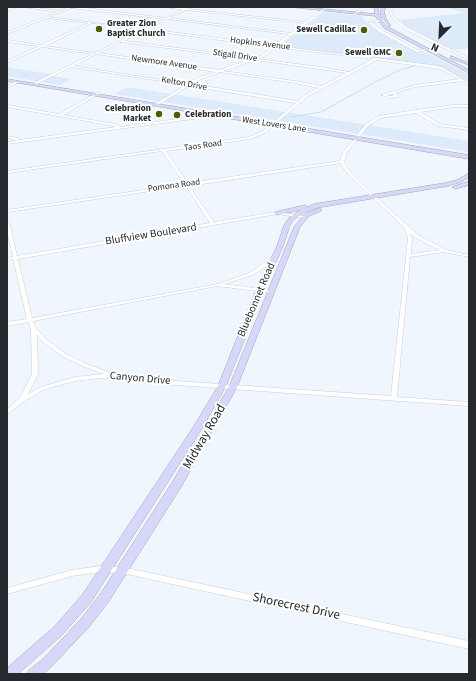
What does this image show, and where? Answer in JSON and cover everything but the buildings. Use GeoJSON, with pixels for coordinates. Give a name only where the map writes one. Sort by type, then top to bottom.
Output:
{"type":"FeatureCollection","features":[{"type":"Feature","properties":{"kind":"main road"},"geometry":{"type":"LineString","coordinates":[[292,7],[383,17]]}},
{"type":"Feature","properties":{"kind":"main road"},"geometry":{"type":"LineString","coordinates":[[376,7],[376,16],[378,21],[389,30],[469,71]]}},
{"type":"Feature","properties":{"kind":"main road"},"geometry":{"type":"LineString","coordinates":[[384,7],[382,10],[385,21],[396,29],[434,49],[469,64]]}},
{"type":"Feature","properties":{"kind":"main road"},"geometry":{"type":"LineString","coordinates":[[427,50],[434,49]]}},
{"type":"Feature","properties":{"kind":"main road","name":"West Lovers Lane"},"geometry":{"type":"LineString","coordinates":[[7,79],[358,137],[469,157]]}},
{"type":"Feature","properties":{"kind":"main road","name":"West Lovers Lane"},"geometry":{"type":"LineString","coordinates":[[358,137],[469,154]]}},
{"type":"Feature","properties":{"kind":"main road"},"geometry":{"type":"LineString","coordinates":[[277,213],[292,209],[446,185],[459,181],[469,175]]}},
{"type":"Feature","properties":{"kind":"main road"},"geometry":{"type":"LineString","coordinates":[[304,217],[321,210],[374,197],[445,189],[469,182]]}},
{"type":"Feature","properties":{"kind":"main road"},"geometry":{"type":"LineString","coordinates":[[295,215],[314,206]]}},
{"type":"Feature","properties":{"kind":"main road","name":"Bluebonnet Road"},"geometry":{"type":"LineString","coordinates":[[222,386],[260,290],[275,258],[287,225],[295,215]]}},
{"type":"Feature","properties":{"kind":"main road","name":"Bluebonnet Road"},"geometry":{"type":"LineString","coordinates":[[233,387],[242,368],[270,292],[284,262],[296,227],[304,217]]}},
{"type":"Feature","properties":{"kind":"main road","name":"Midway Road"},"geometry":{"type":"LineString","coordinates":[[9,674],[58,631],[87,598],[198,428],[222,386]]}},
{"type":"Feature","properties":{"kind":"main road","name":"Midway Road"},"geometry":{"type":"LineString","coordinates":[[33,674],[47,663],[86,623],[122,570],[201,445],[233,387]]}},
{"type":"Feature","properties":{"kind":"street"},"geometry":{"type":"LineString","coordinates":[[7,10],[16,7]]}},
{"type":"Feature","properties":{"kind":"street"},"geometry":{"type":"LineString","coordinates":[[24,7],[60,12]]}},
{"type":"Feature","properties":{"kind":"street"},"geometry":{"type":"LineString","coordinates":[[7,32],[71,7],[292,34]]}},
{"type":"Feature","properties":{"kind":"street"},"geometry":{"type":"LineString","coordinates":[[166,7],[306,23]]}},
{"type":"Feature","properties":{"kind":"street"},"geometry":{"type":"LineString","coordinates":[[35,84],[190,7]]}},
{"type":"Feature","properties":{"kind":"street"},"geometry":{"type":"LineString","coordinates":[[158,104],[200,78],[256,59],[276,46],[326,7]]}},
{"type":"Feature","properties":{"kind":"street"},"geometry":{"type":"LineString","coordinates":[[355,14],[364,7]]}},
{"type":"Feature","properties":{"kind":"street"},"geometry":{"type":"LineString","coordinates":[[392,7],[391,13],[402,26],[469,59]]}},
{"type":"Feature","properties":{"kind":"street","name":"Hopkins Avenue"},"geometry":{"type":"LineString","coordinates":[[47,17],[436,66],[469,84]]}},
{"type":"Feature","properties":{"kind":"street"},"geometry":{"type":"LineString","coordinates":[[378,21],[369,22],[378,30],[418,51],[427,50]]}},
{"type":"Feature","properties":{"kind":"street"},"geometry":{"type":"LineString","coordinates":[[7,62],[92,23]]}},
{"type":"Feature","properties":{"kind":"street"},"geometry":{"type":"LineString","coordinates":[[394,38],[403,37]]}},
{"type":"Feature","properties":{"kind":"street","name":"Newmore Avenue"},"geometry":{"type":"LineString","coordinates":[[7,41],[295,82],[321,88]]}},
{"type":"Feature","properties":{"kind":"street","name":"Stigall Drive"},"geometry":{"type":"LineString","coordinates":[[121,41],[349,73]]}},
{"type":"Feature","properties":{"kind":"street"},"geometry":{"type":"LineString","coordinates":[[7,57],[14,58]]}},
{"type":"Feature","properties":{"kind":"street","name":"Taos Road"},"geometry":{"type":"LineString","coordinates":[[7,172],[164,151],[261,135],[297,102],[377,59]]}},
{"type":"Feature","properties":{"kind":"street","name":"Kelton Drive"},"geometry":{"type":"LineString","coordinates":[[71,66],[186,86],[297,102]]}},
{"type":"Feature","properties":{"kind":"street"},"geometry":{"type":"LineString","coordinates":[[393,93],[415,86],[462,80]]}},
{"type":"Feature","properties":{"kind":"street"},"geometry":{"type":"LineString","coordinates":[[7,87],[18,81]]}},
{"type":"Feature","properties":{"kind":"street"},"geometry":{"type":"LineString","coordinates":[[60,115],[97,94]]}},
{"type":"Feature","properties":{"kind":"street"},"geometry":{"type":"LineString","coordinates":[[7,106],[115,125],[121,128]]}},
{"type":"Feature","properties":{"kind":"street"},"geometry":{"type":"LineString","coordinates":[[469,106],[454,106],[416,111],[374,119],[367,124],[343,156],[342,162],[346,170],[406,228],[420,238],[445,251],[469,256]]}},
{"type":"Feature","properties":{"kind":"street"},"geometry":{"type":"LineString","coordinates":[[416,111],[439,125],[469,129]]}},
{"type":"Feature","properties":{"kind":"street"},"geometry":{"type":"LineString","coordinates":[[7,143],[200,117],[210,113]]}},
{"type":"Feature","properties":{"kind":"street"},"geometry":{"type":"LineString","coordinates":[[7,137],[17,139],[18,142]]}},
{"type":"Feature","properties":{"kind":"street"},"geometry":{"type":"LineString","coordinates":[[164,151],[213,224]]}},
{"type":"Feature","properties":{"kind":"street","name":"Pomona Road"},"geometry":{"type":"LineString","coordinates":[[7,211],[342,162]]}},
{"type":"Feature","properties":{"kind":"street","name":"Bluffview Boulevard"},"geometry":{"type":"LineString","coordinates":[[7,259],[277,213],[304,217]]}},
{"type":"Feature","properties":{"kind":"street"},"geometry":{"type":"LineString","coordinates":[[7,220],[30,320],[34,329],[45,341],[64,355],[87,366],[116,376]]}},
{"type":"Feature","properties":{"kind":"street"},"geometry":{"type":"LineString","coordinates":[[394,398],[410,238],[406,228]]}},
{"type":"Feature","properties":{"kind":"street"},"geometry":{"type":"LineString","coordinates":[[408,256],[445,251]]}},
{"type":"Feature","properties":{"kind":"street"},"geometry":{"type":"LineString","coordinates":[[7,324],[239,279],[260,269],[275,258]]}},
{"type":"Feature","properties":{"kind":"street"},"geometry":{"type":"LineString","coordinates":[[237,286],[239,279]]}},
{"type":"Feature","properties":{"kind":"street"},"geometry":{"type":"LineString","coordinates":[[216,284],[270,292]]}},
{"type":"Feature","properties":{"kind":"street"},"geometry":{"type":"LineString","coordinates":[[22,400],[36,374],[34,329]]}},
{"type":"Feature","properties":{"kind":"street","name":"Canyon Drive"},"geometry":{"type":"LineString","coordinates":[[7,412],[22,400],[43,388],[65,381],[87,377],[116,376],[148,381],[233,387]]}},
{"type":"Feature","properties":{"kind":"street"},"geometry":{"type":"LineString","coordinates":[[233,387],[469,404]]}},
{"type":"Feature","properties":{"kind":"street","name":"Shorecrest Drive"},"geometry":{"type":"LineString","coordinates":[[7,592],[72,573],[96,569],[122,570],[469,645]]}},
{"type":"Feature","properties":{"kind":"shaded area"},"geometry":{"type":"Polygon","coordinates":[[[444,7],[469,7],[469,48],[452,50],[406,27],[399,20],[464,13],[444,7]]]}},
{"type":"Feature","properties":{"kind":"shaded area"},"geometry":{"type":"Polygon","coordinates":[[[324,12],[362,16],[364,20],[377,31],[417,53],[425,52],[466,73],[469,75],[469,82],[440,67],[432,65],[280,46],[324,12]]]}},
{"type":"Feature","properties":{"kind":"shaded area"},"geometry":{"type":"Polygon","coordinates":[[[7,67],[71,79],[60,85],[7,76],[7,67]]]}},
{"type":"Feature","properties":{"kind":"shaded area"},"geometry":{"type":"Polygon","coordinates":[[[127,87],[469,141],[469,152],[115,94],[127,87]]]}},
{"type":"Feature","properties":{"kind":"waterway"},"geometry":{"type":"LineString","coordinates":[[289,117],[321,112],[375,82],[400,70],[417,65]]}},
{"type":"Feature","properties":{"kind":"place","name":"Greater Zion Baptist Church"},"geometry":{"type":"Point","coordinates":[99,29]}},
{"type":"Feature","properties":{"kind":"place","name":"Sewell Cadillac"},"geometry":{"type":"Point","coordinates":[364,30]}},
{"type":"Feature","properties":{"kind":"place","name":"Sewell GMC"},"geometry":{"type":"Point","coordinates":[399,53]}},
{"type":"Feature","properties":{"kind":"place","name":"Celebration Market"},"geometry":{"type":"Point","coordinates":[159,114]}},
{"type":"Feature","properties":{"kind":"place","name":"Celebration"},"geometry":{"type":"Point","coordinates":[177,115]}}]}
